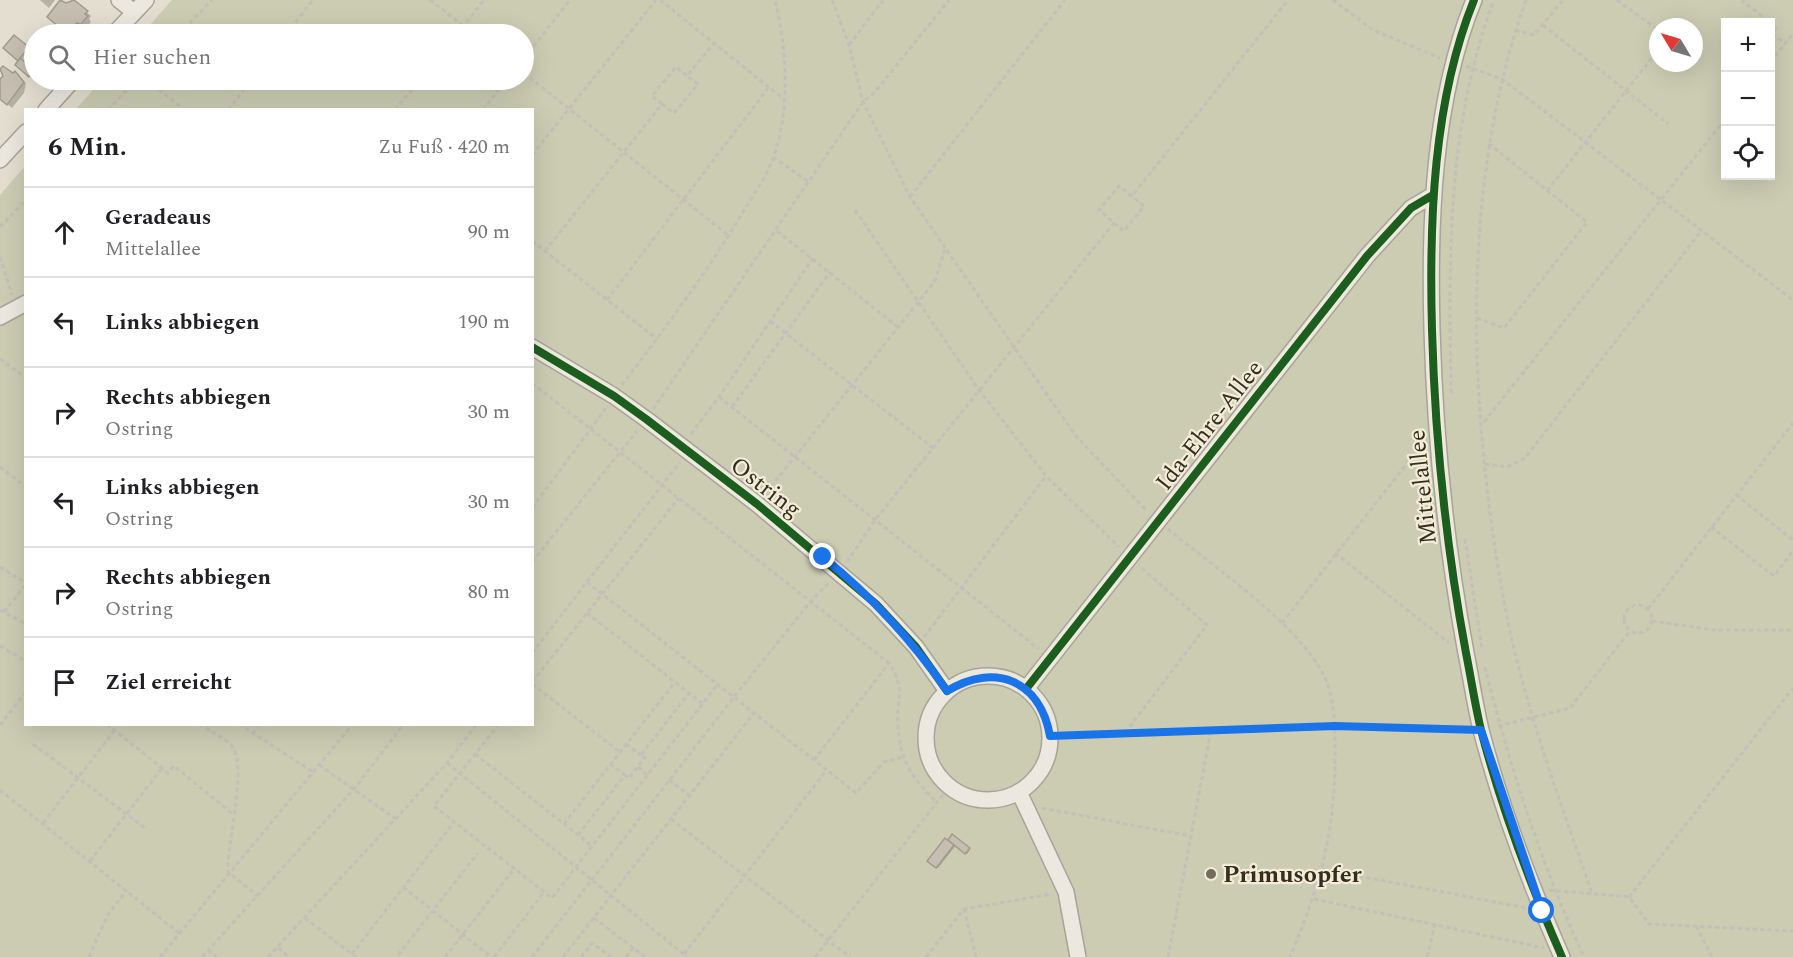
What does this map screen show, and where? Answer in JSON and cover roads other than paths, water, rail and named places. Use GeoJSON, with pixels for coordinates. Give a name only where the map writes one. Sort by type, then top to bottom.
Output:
{"type":"FeatureCollection","features":[{"type":"Feature","properties":{"kind":"street"},"geometry":{"type":"LineString","coordinates":[[119,0],[134,12]]}},
{"type":"Feature","properties":{"kind":"street"},"geometry":{"type":"LineString","coordinates":[[123,24],[146,0]]}},
{"type":"Feature","properties":{"kind":"street","name":"Mittelallee"},"geometry":{"type":"LineString","coordinates":[[1474,0],[1454,63],[1433,195],[1431,272],[1436,426],[1450,570],[1481,730],[1532,888],[1561,954]]}},
{"type":"Feature","properties":{"kind":"street"},"geometry":{"type":"LineString","coordinates":[[48,108],[64,90]]}},
{"type":"Feature","properties":{"kind":"street"},"geometry":{"type":"LineString","coordinates":[[0,160],[24,134]]}},
{"type":"Feature","properties":{"kind":"street","name":"Ida-Ehre-Allee"},"geometry":{"type":"LineString","coordinates":[[1026,689],[1367,256],[1411,208],[1433,195]]}},
{"type":"Feature","properties":{"kind":"street"},"geometry":{"type":"LineString","coordinates":[[0,317],[21,305]]}},
{"type":"Feature","properties":{"kind":"street","name":"Ostring"},"geometry":{"type":"LineString","coordinates":[[534,348],[614,396],[686,448],[841,572],[876,604],[916,647],[947,691]]}},
{"type":"Feature","properties":{"kind":"street"},"geometry":{"type":"LineString","coordinates":[[986,676],[1007,679],[1026,689],[1038,702],[1047,718],[1050,736],[1048,753],[1042,768],[1032,782],[1019,792],[1001,799],[982,800],[964,796],[949,787],[934,769],[927,749],[927,728],[934,708],[947,691],[965,680],[986,676]]}},
{"type":"Feature","properties":{"kind":"street"},"geometry":{"type":"LineString","coordinates":[[1019,792],[1066,892],[1078,957]]}},
{"type":"Feature","properties":{"kind":"place","name":"Primusopfer"},"geometry":{"type":"Point","coordinates":[1211,874]}}]}
